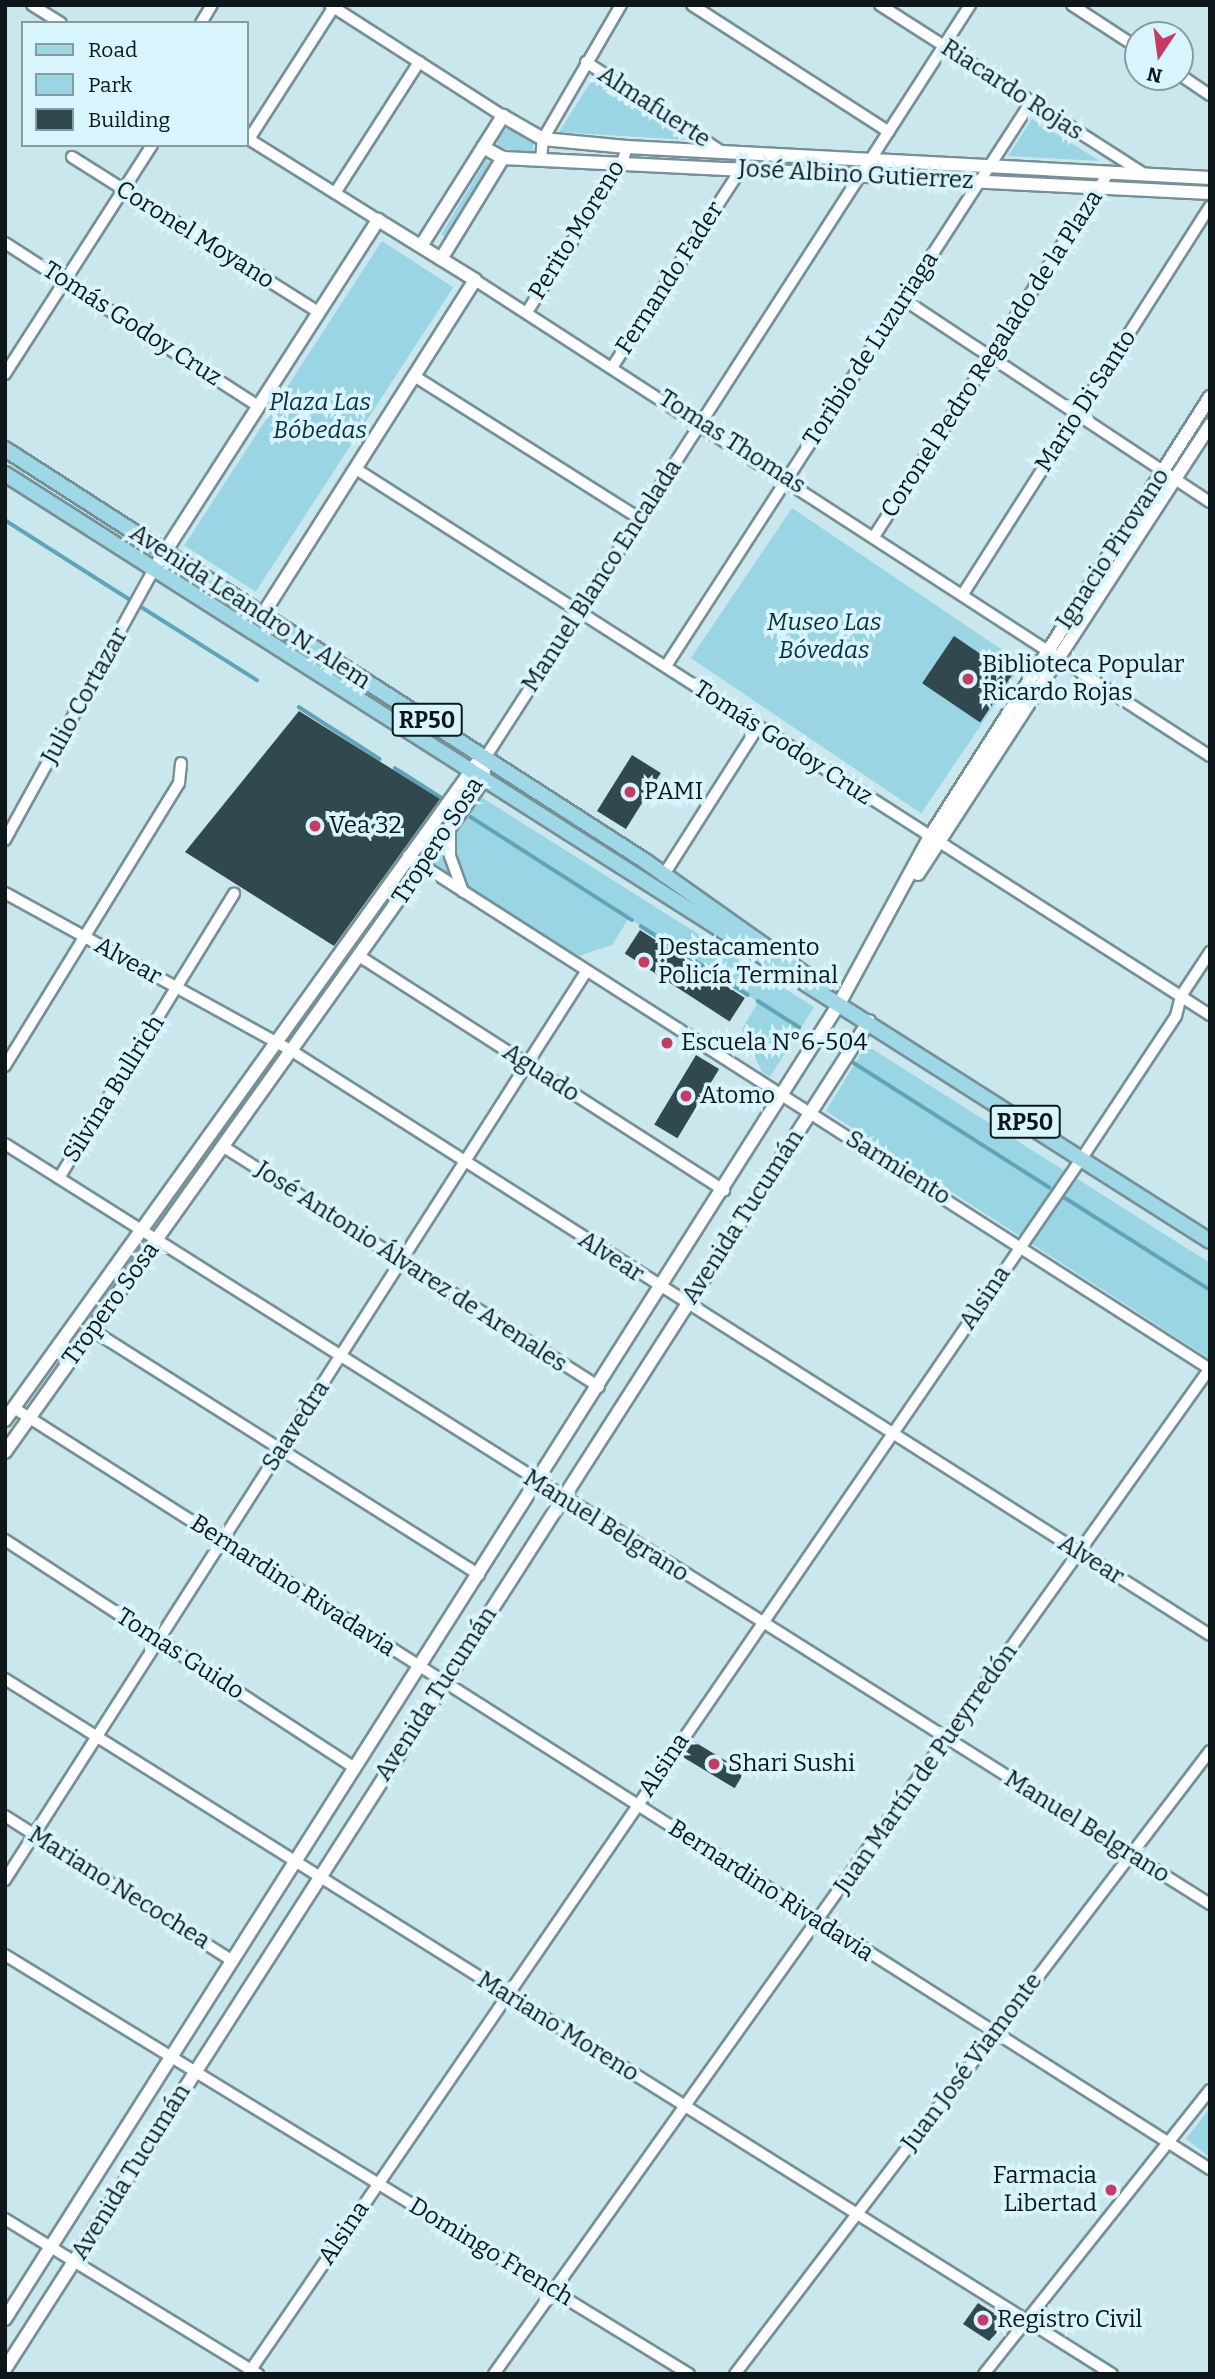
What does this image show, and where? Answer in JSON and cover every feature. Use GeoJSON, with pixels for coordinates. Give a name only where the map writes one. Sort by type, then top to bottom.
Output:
{"type":"FeatureCollection","features":[{"type":"Feature","properties":{"kind":"main road","name":"Avenida Leandro N. Alem"},"geometry":{"type":"LineString","coordinates":[[5,449],[485,758],[798,965],[840,1002]]}},
{"type":"Feature","properties":{"kind":"main road","name":"Avenida Leandro N. Alem"},"geometry":{"type":"LineString","coordinates":[[5,474],[773,967],[840,1002],[1210,1241]]}},
{"type":"Feature","properties":{"kind":"street"},"geometry":{"type":"LineString","coordinates":[[32,5],[58,21]]}},
{"type":"Feature","properties":{"kind":"street"},"geometry":{"type":"LineString","coordinates":[[202,21],[212,5]]}},
{"type":"Feature","properties":{"kind":"street"},"geometry":{"type":"LineString","coordinates":[[541,160],[543,139],[621,5]]}},
{"type":"Feature","properties":{"kind":"street"},"geometry":{"type":"LineString","coordinates":[[692,5],[889,132]]}},
{"type":"Feature","properties":{"kind":"street","name":"Riacardo Rojas"},"geometry":{"type":"LineString","coordinates":[[880,5],[1144,174]]}},
{"type":"Feature","properties":{"kind":"street","name":"Manuel Blanco Encalada"},"geometry":{"type":"LineString","coordinates":[[485,758],[970,5]]}},
{"type":"Feature","properties":{"kind":"street"},"geometry":{"type":"LineString","coordinates":[[1072,5],[1124,39]]}},
{"type":"Feature","properties":{"kind":"street"},"geometry":{"type":"LineString","coordinates":[[248,139],[333,6],[543,139]]}},
{"type":"Feature","properties":{"kind":"street"},"geometry":{"type":"LineString","coordinates":[[335,193],[419,62]]}},
{"type":"Feature","properties":{"kind":"street","name":"Almafuerte"},"geometry":{"type":"LineString","coordinates":[[586,62],[723,152]]}},
{"type":"Feature","properties":{"kind":"street"},"geometry":{"type":"LineString","coordinates":[[1194,84],[1210,94]]}},
{"type":"Feature","properties":{"kind":"street","name":"Toribio de Luzuriaga"},"geometry":{"type":"LineString","coordinates":[[666,666],[1031,102]]}},
{"type":"Feature","properties":{"kind":"street"},"geometry":{"type":"LineString","coordinates":[[421,246],[503,116]]}},
{"type":"Feature","properties":{"kind":"street","name":"Tomas Thomas"},"geometry":{"type":"LineString","coordinates":[[248,139],[701,422],[1210,757]]}},
{"type":"Feature","properties":{"kind":"street","name":"José Albino Gutierrez"},"geometry":{"type":"LineString","coordinates":[[543,139],[626,147],[1210,178]]}},
{"type":"Feature","properties":{"kind":"street"},"geometry":{"type":"LineString","coordinates":[[5,374],[151,147]]}},
{"type":"Feature","properties":{"kind":"street"},"geometry":{"type":"LineString","coordinates":[[441,259],[503,158],[483,147]]}},
{"type":"Feature","properties":{"kind":"street","name":"Perito Moreno"},"geometry":{"type":"LineString","coordinates":[[527,312],[622,163],[626,147]]}},
{"type":"Feature","properties":{"kind":"street","name":"Fernando Fader"},"geometry":{"type":"LineString","coordinates":[[612,366],[741,169],[743,153]]}},
{"type":"Feature","properties":{"kind":"street","name":"Coronel Moyano"},"geometry":{"type":"LineString","coordinates":[[72,158],[318,312]]}},
{"type":"Feature","properties":{"kind":"street","name":"José Albino Gutierrez"},"geometry":{"type":"LineString","coordinates":[[503,158],[1210,193]]}},
{"type":"Feature","properties":{"kind":"street","name":"Coronel Pedro Regalado de la Plaza"},"geometry":{"type":"LineString","coordinates":[[875,535],[1108,173]]}},
{"type":"Feature","properties":{"kind":"street","name":"Mario Di Santo"},"geometry":{"type":"LineString","coordinates":[[963,594],[1210,207]]}},
{"type":"Feature","properties":{"kind":"street","name":"Julio Cortazar"},"geometry":{"type":"LineString","coordinates":[[5,840],[164,551],[378,220]]}},
{"type":"Feature","properties":{"kind":"street","name":"Tomás Godoy Cruz"},"geometry":{"type":"LineString","coordinates":[[5,243],[258,406]]}},
{"type":"Feature","properties":{"kind":"street"},"geometry":{"type":"LineString","coordinates":[[263,614],[475,280]]}},
{"type":"Feature","properties":{"kind":"street"},"geometry":{"type":"LineString","coordinates":[[903,299],[1210,502]]}},
{"type":"Feature","properties":{"kind":"street"},"geometry":{"type":"LineString","coordinates":[[414,376],[639,518]]}},
{"type":"Feature","properties":{"kind":"street","name":"Ignacio Pirovano"},"geometry":{"type":"LineString","coordinates":[[840,1002],[1048,650],[1210,397]]}},
{"type":"Feature","properties":{"kind":"street","name":"Ignacio Pirovano"},"geometry":{"type":"LineString","coordinates":[[934,841],[1061,659],[1210,425]]}},
{"type":"Feature","properties":{"kind":"street","name":"Tomás Godoy Cruz"},"geometry":{"type":"LineString","coordinates":[[356,469],[1210,1015]]}},
{"type":"Feature","properties":{"kind":"street"},"geometry":{"type":"LineString","coordinates":[[663,877],[758,727]]}},
{"type":"Feature","properties":{"kind":"street","name":"Tropero Sosa"},"geometry":{"type":"LineString","coordinates":[[5,1420],[468,771],[485,758]]}},
{"type":"Feature","properties":{"kind":"street","name":"Tropero Sosa"},"geometry":{"type":"LineString","coordinates":[[5,1451],[483,781],[485,758]]}},
{"type":"Feature","properties":{"kind":"street"},"geometry":{"type":"LineString","coordinates":[[5,1066],[179,783],[181,763]]}},
{"type":"Feature","properties":{"kind":"street"},"geometry":{"type":"LineString","coordinates":[[450,827],[450,856],[464,893]]}},
{"type":"Feature","properties":{"kind":"street","name":"Sarmiento"},"geometry":{"type":"LineString","coordinates":[[408,856],[586,972],[1021,1245],[1210,1369]]}},
{"type":"Feature","properties":{"kind":"street","name":"Alvear"},"geometry":{"type":"LineString","coordinates":[[5,893],[292,1051],[662,1289],[1210,1635]]}},
{"type":"Feature","properties":{"kind":"street","name":"Silvina Bullrich"},"geometry":{"type":"LineString","coordinates":[[59,1178],[234,893]]}},
{"type":"Feature","properties":{"kind":"street","name":"Alsina"},"geometry":{"type":"LineString","coordinates":[[253,2372],[378,2183],[636,1805],[1082,1158],[1176,1016],[1181,996],[1210,952]]}},
{"type":"Feature","properties":{"kind":"street","name":"Aguado"},"geometry":{"type":"LineString","coordinates":[[359,956],[724,1190]]}},
{"type":"Feature","properties":{"kind":"street","name":"Saavedra"},"geometry":{"type":"LineString","coordinates":[[5,1880],[586,972]]}},
{"type":"Feature","properties":{"kind":"street","name":"Avenida Tucumán"},"geometry":{"type":"LineString","coordinates":[[5,2319],[53,2248],[355,1768],[662,1289],[840,1002]]}},
{"type":"Feature","properties":{"kind":"street","name":"Avenida Tucumán"},"geometry":{"type":"LineString","coordinates":[[5,2369],[869,1021]]}},
{"type":"Feature","properties":{"kind":"street","name":"Manuel Belgrano"},"geometry":{"type":"LineString","coordinates":[[5,1144],[561,1498],[1210,1904]]}},
{"type":"Feature","properties":{"kind":"street","name":"José Antonio Álvarez de Arenales"},"geometry":{"type":"LineString","coordinates":[[224,1146],[598,1387]]}},
{"type":"Feature","properties":{"kind":"street"},"geometry":{"type":"LineString","coordinates":[[92,1330],[479,1575]]}},
{"type":"Feature","properties":{"kind":"street","name":"Juan Martín de Pueyrredón"},"geometry":{"type":"LineString","coordinates":[[494,2374],[949,1741],[1078,1552],[1210,1369]]}},
{"type":"Feature","properties":{"kind":"street","name":"Bernardino Rivadavia"},"geometry":{"type":"LineString","coordinates":[[14,1408],[817,1922],[1210,2169]]}},
{"type":"Feature","properties":{"kind":"street","name":"Tomas Guido"},"geometry":{"type":"LineString","coordinates":[[5,1540],[355,1768]]}},
{"type":"Feature","properties":{"kind":"street","name":"Mariano Moreno"},"geometry":{"type":"LineString","coordinates":[[5,1679],[1112,2374]]}},
{"type":"Feature","properties":{"kind":"street","name":"Juan José Viamonte"},"geometry":{"type":"LineString","coordinates":[[735,2374],[1210,1751]]}},
{"type":"Feature","properties":{"kind":"street","name":"Mariano Necochea"},"geometry":{"type":"LineString","coordinates":[[5,1816],[233,1961]]}},
{"type":"Feature","properties":{"kind":"street"},"geometry":{"type":"LineString","coordinates":[[5,1971],[9,1957]]}},
{"type":"Feature","properties":{"kind":"street","name":"Domingo French"},"geometry":{"type":"LineString","coordinates":[[9,1957],[689,2374]]}},
{"type":"Feature","properties":{"kind":"street"},"geometry":{"type":"LineString","coordinates":[[984,2374],[1210,2090]]}},
{"type":"Feature","properties":{"kind":"street"},"geometry":{"type":"LineString","coordinates":[[5,2219],[253,2372]]}},
{"type":"Feature","properties":{"kind":"green space"},"geometry":{"type":"Polygon","coordinates":[[[592,80],[686,140],[559,132],[592,80]]]}},
{"type":"Feature","properties":{"kind":"green space"},"geometry":{"type":"Polygon","coordinates":[[[1032,119],[1100,161],[1008,156],[1032,119]]]}},
{"type":"Feature","properties":{"kind":"green space"},"geometry":{"type":"Polygon","coordinates":[[[508,127],[534,142],[532,154],[498,147],[497,139],[508,127]]]}},
{"type":"Feature","properties":{"kind":"green space"},"geometry":{"type":"Polygon","coordinates":[[[486,160],[491,163],[446,238],[441,235],[486,160]]]}},
{"type":"Feature","properties":{"kind":"green space","name":"Plaza Las Bóbedas"},"geometry":{"type":"Polygon","coordinates":[[[382,241],[453,287],[256,592],[184,545],[382,241]]]}},
{"type":"Feature","properties":{"kind":"green space","name":"Museo Las Bóvedas"},"geometry":{"type":"Polygon","coordinates":[[[792,508],[1022,663],[921,814],[691,658],[792,508]]]}},
{"type":"Feature","properties":{"kind":"green space"},"geometry":{"type":"Polygon","coordinates":[[[481,797],[814,1007],[770,1077],[762,1072],[742,1029],[758,1002],[629,918],[612,945],[575,957],[435,864],[481,797]]]}},
{"type":"Feature","properties":{"kind":"green space"},"geometry":{"type":"Polygon","coordinates":[[[866,1045],[1210,1263],[1210,1359],[826,1111],[866,1045]]]}},
{"type":"Feature","properties":{"kind":"green space"},"geometry":{"type":"Polygon","coordinates":[[[1210,2108],[1210,2157],[1186,2139],[1210,2108]]]}},
{"type":"Feature","properties":{"kind":"building","name":"Biblioteca Popular Ricardo Rojas"},"geometry":{"type":"Polygon","coordinates":[[[954,636],[1012,675],[980,722],[922,683],[954,636]]]}},
{"type":"Feature","properties":{"kind":"building","name":"Vea 32"},"geometry":{"type":"Polygon","coordinates":[[[299,711],[440,799],[334,946],[185,852],[299,711]]]}},
{"type":"Feature","properties":{"kind":"building","name":"PAMI"},"geometry":{"type":"Polygon","coordinates":[[[632,755],[661,773],[626,829],[597,811],[632,755]]]}},
{"type":"Feature","properties":{"kind":"building"},"geometry":{"type":"Polygon","coordinates":[[[640,930],[745,998],[730,1022],[625,953],[640,930]]]}},
{"type":"Feature","properties":{"kind":"building","name":"Atomo"},"geometry":{"type":"Polygon","coordinates":[[[696,1055],[719,1069],[677,1138],[654,1124],[696,1055]]]}},
{"type":"Feature","properties":{"kind":"building","name":"Shari Sushi"},"geometry":{"type":"Polygon","coordinates":[[[693,1741],[744,1772],[735,1788],[683,1757],[693,1741]]]}},
{"type":"Feature","properties":{"kind":"building","name":"Registro Civil"},"geometry":{"type":"Polygon","coordinates":[[[978,2303],[1000,2317],[1003,2326],[989,2341],[963,2324],[978,2303]]]}},
{"type":"Feature","properties":{"kind":"waterway"},"geometry":{"type":"LineString","coordinates":[[5,520],[129,599]]}},
{"type":"Feature","properties":{"kind":"waterway"},"geometry":{"type":"LineString","coordinates":[[143,608],[257,680]]}},
{"type":"Feature","properties":{"kind":"waterway"},"geometry":{"type":"LineString","coordinates":[[299,707],[380,759]]}},
{"type":"Feature","properties":{"kind":"waterway"},"geometry":{"type":"LineString","coordinates":[[395,768],[442,798]]}},
{"type":"Feature","properties":{"kind":"waterway"},"geometry":{"type":"LineString","coordinates":[[471,817],[632,920]]}},
{"type":"Feature","properties":{"kind":"waterway"},"geometry":{"type":"LineString","coordinates":[[641,926],[748,995]]}},
{"type":"Feature","properties":{"kind":"waterway"},"geometry":{"type":"LineString","coordinates":[[758,1001],[799,1027]]}},
{"type":"Feature","properties":{"kind":"waterway"},"geometry":{"type":"LineString","coordinates":[[851,1061],[1049,1187]]}},
{"type":"Feature","properties":{"kind":"waterway"},"geometry":{"type":"LineString","coordinates":[[1059,1194],[1210,1290]]}},
{"type":"Feature","properties":{"kind":"place","name":"Biblioteca Popular Ricardo Rojas"},"geometry":{"type":"Point","coordinates":[968,679]}},
{"type":"Feature","properties":{"kind":"place","name":"PAMI"},"geometry":{"type":"Point","coordinates":[630,792]}},
{"type":"Feature","properties":{"kind":"place","name":"Vea 32"},"geometry":{"type":"Point","coordinates":[315,826]}},
{"type":"Feature","properties":{"kind":"place","name":"Destacamento Policía Terminal"},"geometry":{"type":"Point","coordinates":[644,962]}},
{"type":"Feature","properties":{"kind":"place","name":"Escuela N°6-504"},"geometry":{"type":"Point","coordinates":[667,1043]}},
{"type":"Feature","properties":{"kind":"place","name":"Atomo"},"geometry":{"type":"Point","coordinates":[686,1096]}},
{"type":"Feature","properties":{"kind":"place","name":"Shari Sushi"},"geometry":{"type":"Point","coordinates":[714,1764]}},
{"type":"Feature","properties":{"kind":"place","name":"Farmacia Libertad"},"geometry":{"type":"Point","coordinates":[1111,2190]}},
{"type":"Feature","properties":{"kind":"place","name":"Registro Civil"},"geometry":{"type":"Point","coordinates":[983,2320]}}]}
